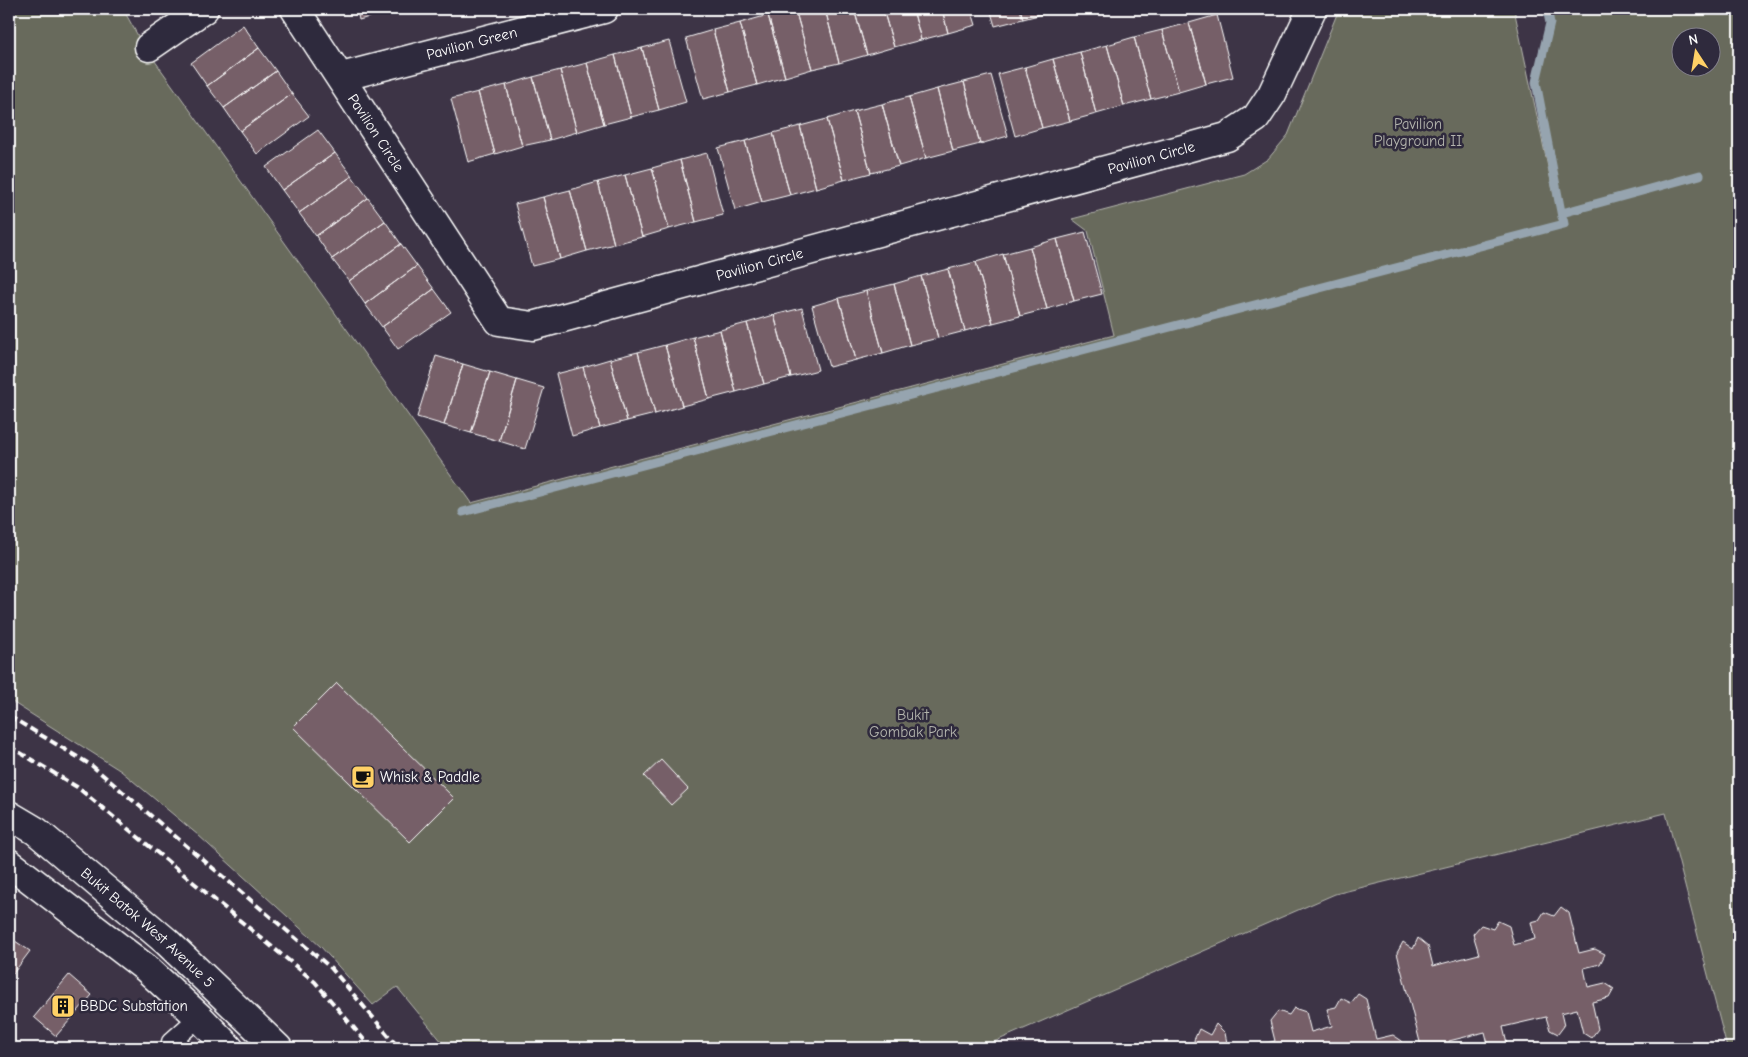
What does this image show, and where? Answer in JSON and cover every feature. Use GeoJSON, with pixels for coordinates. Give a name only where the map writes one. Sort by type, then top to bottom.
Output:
{"type":"FeatureCollection","features":[{"type":"Feature","properties":{"kind":"street"},"geometry":{"type":"LineString","coordinates":[[149,46],[204,9]]}},
{"type":"Feature","properties":{"kind":"street","name":"Pavilion Circle"},"geometry":{"type":"LineString","coordinates":[[295,9],[500,321],[533,326],[1228,137],[1256,118],[1272,94],[1312,9]]}},
{"type":"Feature","properties":{"kind":"street","name":"Pavilion Green"},"geometry":{"type":"LineString","coordinates":[[341,77],[604,9]]}},
{"type":"Feature","properties":{"kind":"street","name":"Bukit Batok West Avenue 5"},"geometry":{"type":"LineString","coordinates":[[9,815],[36,831],[167,942],[278,1048]]}},
{"type":"Feature","properties":{"kind":"street","name":"Bukit Batok West Avenue 5"},"geometry":{"type":"LineString","coordinates":[[9,863],[147,969],[199,1017],[229,1048]]}},
{"type":"Feature","properties":{"kind":"lane"},"geometry":{"type":"LineString","coordinates":[[170,1048],[171,1042],[199,1017]]}},
{"type":"Feature","properties":{"kind":"green space","name":"Bukit Gombak Park"},"geometry":{"type":"Polygon","coordinates":[[[9,9],[123,9],[142,43],[471,503],[1114,335],[1088,231],[1072,219],[1244,174],[1268,159],[1288,135],[1339,9],[1514,9],[1557,209],[1539,82],[1553,23],[1551,9],[1739,9],[1739,288],[1736,287],[1739,297],[1739,1048],[1727,1048],[1666,813],[1335,894],[980,1048],[447,1048],[397,987],[373,1005],[321,947],[198,835],[121,771],[9,700],[9,9]]]}},
{"type":"Feature","properties":{"kind":"building"},"geometry":{"type":"Polygon","coordinates":[[[357,9],[386,9],[387,12],[359,20],[357,9]]]}},
{"type":"Feature","properties":{"kind":"building"},"geometry":{"type":"Polygon","coordinates":[[[795,9],[812,69],[785,77],[768,15],[795,9]]]}},
{"type":"Feature","properties":{"kind":"building"},"geometry":{"type":"Polygon","coordinates":[[[795,9],[825,9],[839,63],[812,69],[795,9]]]}},
{"type":"Feature","properties":{"kind":"building"},"geometry":{"type":"Polygon","coordinates":[[[825,9],[854,9],[867,55],[839,63],[825,9]]]}},
{"type":"Feature","properties":{"kind":"building"},"geometry":{"type":"Polygon","coordinates":[[[854,9],[883,9],[894,47],[867,55],[854,9]]]}},
{"type":"Feature","properties":{"kind":"building"},"geometry":{"type":"Polygon","coordinates":[[[883,9],[913,9],[921,40],[894,47],[883,9]]]}},
{"type":"Feature","properties":{"kind":"building"},"geometry":{"type":"Polygon","coordinates":[[[913,9],[942,9],[948,33],[921,40],[913,9]]]}},
{"type":"Feature","properties":{"kind":"building"},"geometry":{"type":"Polygon","coordinates":[[[942,9],[971,9],[976,25],[948,33],[942,9]]]}},
{"type":"Feature","properties":{"kind":"building"},"geometry":{"type":"Polygon","coordinates":[[[990,9],[1020,9],[1023,19],[995,26],[990,9]]]}},
{"type":"Feature","properties":{"kind":"building"},"geometry":{"type":"Polygon","coordinates":[[[1020,9],[1049,9],[1050,12],[1023,19],[1020,9]]]}},
{"type":"Feature","properties":{"kind":"building"},"geometry":{"type":"Polygon","coordinates":[[[768,15],[785,77],[757,85],[740,23],[768,15]]]}},
{"type":"Feature","properties":{"kind":"building"},"geometry":{"type":"Polygon","coordinates":[[[1217,15],[1233,77],[1206,84],[1189,23],[1217,15]]]}},
{"type":"Feature","properties":{"kind":"building"},"geometry":{"type":"Polygon","coordinates":[[[740,23],[757,85],[730,92],[713,30],[740,23]]]}},
{"type":"Feature","properties":{"kind":"building"},"geometry":{"type":"Polygon","coordinates":[[[1189,23],[1206,84],[1179,92],[1162,30],[1189,23]]]}},
{"type":"Feature","properties":{"kind":"building"},"geometry":{"type":"Polygon","coordinates":[[[243,25],[259,48],[207,86],[191,63],[243,25]]]}},
{"type":"Feature","properties":{"kind":"building"},"geometry":{"type":"Polygon","coordinates":[[[713,30],[730,92],[703,99],[686,38],[713,30]]]}},
{"type":"Feature","properties":{"kind":"building"},"geometry":{"type":"Polygon","coordinates":[[[1162,30],[1179,92],[1151,99],[1134,37],[1162,30]]]}},
{"type":"Feature","properties":{"kind":"building"},"geometry":{"type":"Polygon","coordinates":[[[1134,37],[1151,99],[1124,106],[1107,45],[1134,37]]]}},
{"type":"Feature","properties":{"kind":"building"},"geometry":{"type":"Polygon","coordinates":[[[669,41],[686,102],[659,110],[642,48],[669,41]]]}},
{"type":"Feature","properties":{"kind":"building"},"geometry":{"type":"Polygon","coordinates":[[[1107,45],[1124,106],[1096,114],[1080,52],[1107,45]]]}},
{"type":"Feature","properties":{"kind":"building"},"geometry":{"type":"Polygon","coordinates":[[[259,48],[276,71],[224,108],[207,86],[259,48]]]}},
{"type":"Feature","properties":{"kind":"building"},"geometry":{"type":"Polygon","coordinates":[[[642,48],[659,110],[631,117],[615,55],[642,48]]]}},
{"type":"Feature","properties":{"kind":"building"},"geometry":{"type":"Polygon","coordinates":[[[1080,52],[1096,114],[1070,121],[1053,59],[1080,52]]]}},
{"type":"Feature","properties":{"kind":"building"},"geometry":{"type":"Polygon","coordinates":[[[615,55],[631,117],[604,124],[587,63],[615,55]]]}},
{"type":"Feature","properties":{"kind":"building"},"geometry":{"type":"Polygon","coordinates":[[[1053,59],[1070,121],[1042,128],[1025,67],[1053,59]]]}},
{"type":"Feature","properties":{"kind":"building"},"geometry":{"type":"Polygon","coordinates":[[[587,63],[604,124],[577,132],[560,70],[587,63]]]}},
{"type":"Feature","properties":{"kind":"building"},"geometry":{"type":"Polygon","coordinates":[[[1025,67],[1042,128],[1015,136],[998,74],[1025,67]]]}},
{"type":"Feature","properties":{"kind":"building"},"geometry":{"type":"Polygon","coordinates":[[[560,70],[577,132],[550,140],[533,77],[560,70]]]}},
{"type":"Feature","properties":{"kind":"building"},"geometry":{"type":"Polygon","coordinates":[[[276,71],[292,94],[240,131],[224,108],[276,71]]]}},
{"type":"Feature","properties":{"kind":"building"},"geometry":{"type":"Polygon","coordinates":[[[991,75],[1008,136],[980,144],[964,82],[991,75]]]}},
{"type":"Feature","properties":{"kind":"building"},"geometry":{"type":"Polygon","coordinates":[[[533,77],[550,140],[522,146],[506,85],[533,77]]]}},
{"type":"Feature","properties":{"kind":"building"},"geometry":{"type":"Polygon","coordinates":[[[964,82],[980,144],[953,151],[937,89],[964,82]]]}},
{"type":"Feature","properties":{"kind":"building"},"geometry":{"type":"Polygon","coordinates":[[[506,85],[522,146],[495,154],[478,92],[506,85]]]}},
{"type":"Feature","properties":{"kind":"building"},"geometry":{"type":"Polygon","coordinates":[[[937,89],[953,151],[926,158],[909,97],[937,89]]]}},
{"type":"Feature","properties":{"kind":"building"},"geometry":{"type":"Polygon","coordinates":[[[478,92],[495,154],[468,162],[451,99],[478,92]]]}},
{"type":"Feature","properties":{"kind":"building"},"geometry":{"type":"Polygon","coordinates":[[[292,94],[309,116],[257,154],[240,131],[292,94]]]}},
{"type":"Feature","properties":{"kind":"building"},"geometry":{"type":"Polygon","coordinates":[[[909,97],[926,158],[899,166],[882,104],[909,97]]]}},
{"type":"Feature","properties":{"kind":"building"},"geometry":{"type":"Polygon","coordinates":[[[882,104],[899,166],[871,173],[854,111],[882,104]]]}},
{"type":"Feature","properties":{"kind":"building"},"geometry":{"type":"Polygon","coordinates":[[[854,111],[871,173],[844,180],[827,119],[854,111]]]}},
{"type":"Feature","properties":{"kind":"building"},"geometry":{"type":"Polygon","coordinates":[[[827,119],[844,180],[816,188],[800,126],[827,119]]]}},
{"type":"Feature","properties":{"kind":"building"},"geometry":{"type":"Polygon","coordinates":[[[800,126],[816,188],[790,195],[773,133],[800,126]]]}},
{"type":"Feature","properties":{"kind":"building"},"geometry":{"type":"Polygon","coordinates":[[[318,130],[335,153],[282,190],[266,167],[318,130]]]}},
{"type":"Feature","properties":{"kind":"building"},"geometry":{"type":"Polygon","coordinates":[[[773,133],[790,195],[762,202],[745,141],[773,133]]]}},
{"type":"Feature","properties":{"kind":"building"},"geometry":{"type":"Polygon","coordinates":[[[745,141],[762,202],[735,210],[718,148],[745,141]]]}},
{"type":"Feature","properties":{"kind":"building"},"geometry":{"type":"Polygon","coordinates":[[[335,153],[352,176],[299,213],[282,190],[335,153]]]}},
{"type":"Feature","properties":{"kind":"building"},"geometry":{"type":"Polygon","coordinates":[[[707,153],[723,215],[696,222],[680,160],[707,153]]]}},
{"type":"Feature","properties":{"kind":"building"},"geometry":{"type":"Polygon","coordinates":[[[680,160],[696,222],[669,229],[652,168],[680,160]]]}},
{"type":"Feature","properties":{"kind":"building"},"geometry":{"type":"Polygon","coordinates":[[[652,168],[669,229],[642,237],[625,175],[652,168]]]}},
{"type":"Feature","properties":{"kind":"building"},"geometry":{"type":"Polygon","coordinates":[[[625,175],[642,237],[614,244],[598,182],[625,175]]]}},
{"type":"Feature","properties":{"kind":"building"},"geometry":{"type":"Polygon","coordinates":[[[352,176],[368,198],[316,236],[299,213],[352,176]]]}},
{"type":"Feature","properties":{"kind":"building"},"geometry":{"type":"Polygon","coordinates":[[[598,182],[614,244],[587,251],[570,190],[598,182]]]}},
{"type":"Feature","properties":{"kind":"building"},"geometry":{"type":"Polygon","coordinates":[[[570,190],[587,251],[560,259],[543,197],[570,190]]]}},
{"type":"Feature","properties":{"kind":"building"},"geometry":{"type":"Polygon","coordinates":[[[543,197],[560,259],[532,266],[515,204],[543,197]]]}},
{"type":"Feature","properties":{"kind":"building"},"geometry":{"type":"Polygon","coordinates":[[[368,198],[385,221],[332,259],[316,236],[368,198]]]}},
{"type":"Feature","properties":{"kind":"building"},"geometry":{"type":"Polygon","coordinates":[[[385,221],[401,244],[349,281],[332,259],[385,221]]]}},
{"type":"Feature","properties":{"kind":"building"},"geometry":{"type":"Polygon","coordinates":[[[1085,232],[1102,294],[1074,301],[1057,239],[1085,232]]]}},
{"type":"Feature","properties":{"kind":"building"},"geometry":{"type":"Polygon","coordinates":[[[1057,239],[1074,301],[1047,309],[1030,247],[1057,239]]]}},
{"type":"Feature","properties":{"kind":"building"},"geometry":{"type":"Polygon","coordinates":[[[401,244],[417,266],[365,304],[349,281],[401,244]]]}},
{"type":"Feature","properties":{"kind":"building"},"geometry":{"type":"Polygon","coordinates":[[[1030,247],[1047,309],[1020,316],[1003,254],[1030,247]]]}},
{"type":"Feature","properties":{"kind":"building"},"geometry":{"type":"Polygon","coordinates":[[[1003,254],[1020,316],[993,323],[976,262],[1003,254]]]}},
{"type":"Feature","properties":{"kind":"building"},"geometry":{"type":"Polygon","coordinates":[[[976,262],[993,323],[965,331],[948,269],[976,262]]]}},
{"type":"Feature","properties":{"kind":"building"},"geometry":{"type":"Polygon","coordinates":[[[417,266],[434,289],[382,327],[365,304],[417,266]]]}},
{"type":"Feature","properties":{"kind":"building"},"geometry":{"type":"Polygon","coordinates":[[[948,269],[965,331],[938,338],[921,276],[948,269]]]}},
{"type":"Feature","properties":{"kind":"building"},"geometry":{"type":"Polygon","coordinates":[[[921,276],[938,338],[910,345],[894,284],[921,276]]]}},
{"type":"Feature","properties":{"kind":"building"},"geometry":{"type":"Polygon","coordinates":[[[894,284],[910,345],[883,353],[866,291],[894,284]]]}},
{"type":"Feature","properties":{"kind":"building"},"geometry":{"type":"Polygon","coordinates":[[[434,289],[451,312],[398,349],[382,327],[434,289]]]}},
{"type":"Feature","properties":{"kind":"building"},"geometry":{"type":"Polygon","coordinates":[[[866,291],[883,353],[856,360],[839,298],[866,291]]]}},
{"type":"Feature","properties":{"kind":"building"},"geometry":{"type":"Polygon","coordinates":[[[839,298],[856,360],[829,367],[812,306],[839,298]]]}},
{"type":"Feature","properties":{"kind":"building"},"geometry":{"type":"Polygon","coordinates":[[[802,308],[818,370],[791,377],[774,315],[802,308]]]}},
{"type":"Feature","properties":{"kind":"building"},"geometry":{"type":"Polygon","coordinates":[[[774,315],[791,377],[764,384],[747,323],[774,315]]]}},
{"type":"Feature","properties":{"kind":"building"},"geometry":{"type":"Polygon","coordinates":[[[747,323],[764,384],[736,392],[720,330],[747,323]]]}},
{"type":"Feature","properties":{"kind":"building"},"geometry":{"type":"Polygon","coordinates":[[[720,330],[736,392],[709,399],[693,337],[720,330]]]}},
{"type":"Feature","properties":{"kind":"building"},"geometry":{"type":"Polygon","coordinates":[[[693,337],[709,399],[682,406],[665,345],[693,337]]]}},
{"type":"Feature","properties":{"kind":"building"},"geometry":{"type":"Polygon","coordinates":[[[665,345],[682,406],[655,414],[638,352],[665,345]]]}},
{"type":"Feature","properties":{"kind":"building"},"geometry":{"type":"Polygon","coordinates":[[[638,352],[655,414],[627,421],[610,359],[638,352]]]}},
{"type":"Feature","properties":{"kind":"building"},"geometry":{"type":"Polygon","coordinates":[[[436,356],[463,364],[444,425],[417,417],[436,356]]]}},
{"type":"Feature","properties":{"kind":"building"},"geometry":{"type":"Polygon","coordinates":[[[610,359],[627,421],[600,428],[583,367],[610,359]]]}},
{"type":"Feature","properties":{"kind":"building"},"geometry":{"type":"Polygon","coordinates":[[[463,364],[490,372],[471,433],[444,425],[463,364]]]}},
{"type":"Feature","properties":{"kind":"building"},"geometry":{"type":"Polygon","coordinates":[[[583,367],[600,428],[572,436],[556,374],[583,367]]]}},
{"type":"Feature","properties":{"kind":"building"},"geometry":{"type":"Polygon","coordinates":[[[490,372],[517,380],[499,441],[471,433],[490,372]]]}},
{"type":"Feature","properties":{"kind":"building"},"geometry":{"type":"Polygon","coordinates":[[[517,380],[544,388],[525,449],[499,441],[517,380]]]}},
{"type":"Feature","properties":{"kind":"building"},"geometry":{"type":"Polygon","coordinates":[[[337,683],[454,798],[410,842],[293,727],[337,683]]]}},
{"type":"Feature","properties":{"kind":"building"},"geometry":{"type":"Polygon","coordinates":[[[661,760],[688,789],[671,805],[644,776],[661,760]]]}},
{"type":"Feature","properties":{"kind":"building"},"geometry":{"type":"Polygon","coordinates":[[[1561,907],[1569,913],[1579,953],[1595,949],[1605,954],[1600,964],[1584,968],[1588,987],[1605,983],[1614,989],[1609,998],[1592,1002],[1598,1029],[1591,1038],[1583,1033],[1577,1009],[1561,1013],[1564,1026],[1558,1034],[1550,1030],[1546,1017],[1503,1027],[1508,1048],[1489,1048],[1485,1032],[1449,1041],[1450,1048],[1421,1046],[1397,953],[1403,942],[1413,949],[1418,938],[1428,946],[1433,966],[1479,954],[1473,934],[1481,925],[1493,929],[1498,921],[1509,926],[1514,945],[1535,939],[1531,922],[1539,920],[1544,912],[1554,916],[1561,907]]]}},
{"type":"Feature","properties":{"kind":"building"},"geometry":{"type":"Polygon","coordinates":[[[9,937],[30,951],[9,979],[9,937]]]}},
{"type":"Feature","properties":{"kind":"building","name":"BBDC Substation"},"geometry":{"type":"Polygon","coordinates":[[[69,975],[92,995],[56,1036],[34,1017],[69,975]]]}},
{"type":"Feature","properties":{"kind":"building"},"geometry":{"type":"Polygon","coordinates":[[[1358,994],[1366,999],[1376,1039],[1393,1035],[1402,1041],[1398,1048],[1246,1048],[1275,1041],[1270,1021],[1278,1011],[1289,1015],[1294,1008],[1306,1012],[1311,1032],[1332,1026],[1327,1009],[1336,1007],[1341,998],[1351,1003],[1358,994]]]}},
{"type":"Feature","properties":{"kind":"building"},"geometry":{"type":"Polygon","coordinates":[[[1216,1024],[1225,1033],[1228,1048],[1196,1048],[1194,1040],[1199,1029],[1210,1035],[1216,1024]]]}},
{"type":"Feature","properties":{"kind":"waterway"},"geometry":{"type":"LineString","coordinates":[[1547,9],[1550,23],[1536,82],[1562,217]]}},
{"type":"Feature","properties":{"kind":"waterway"},"geometry":{"type":"LineString","coordinates":[[1562,213],[1700,175]]}},
{"type":"Feature","properties":{"kind":"waterway"},"geometry":{"type":"LineString","coordinates":[[463,512],[1564,224],[1563,219]]}},
{"type":"Feature","properties":{"kind":"railway"},"geometry":{"type":"LineString","coordinates":[[9,716],[91,765],[331,968],[399,1048]]}},
{"type":"Feature","properties":{"kind":"railway"},"geometry":{"type":"LineString","coordinates":[[9,746],[77,787],[315,982],[371,1048]]}},
{"type":"Feature","properties":{"kind":"place","name":"Whisk & Paddle"},"geometry":{"type":"Point","coordinates":[363,777]}},
{"type":"Feature","properties":{"kind":"place","name":"BBDC Substation"},"geometry":{"type":"Point","coordinates":[63,1006]}},
{"type":"Feature","properties":{"kind":"park label","name":"Pavilion Playground II"},"geometry":{"type":"Point","coordinates":[1418,132]}}]}
